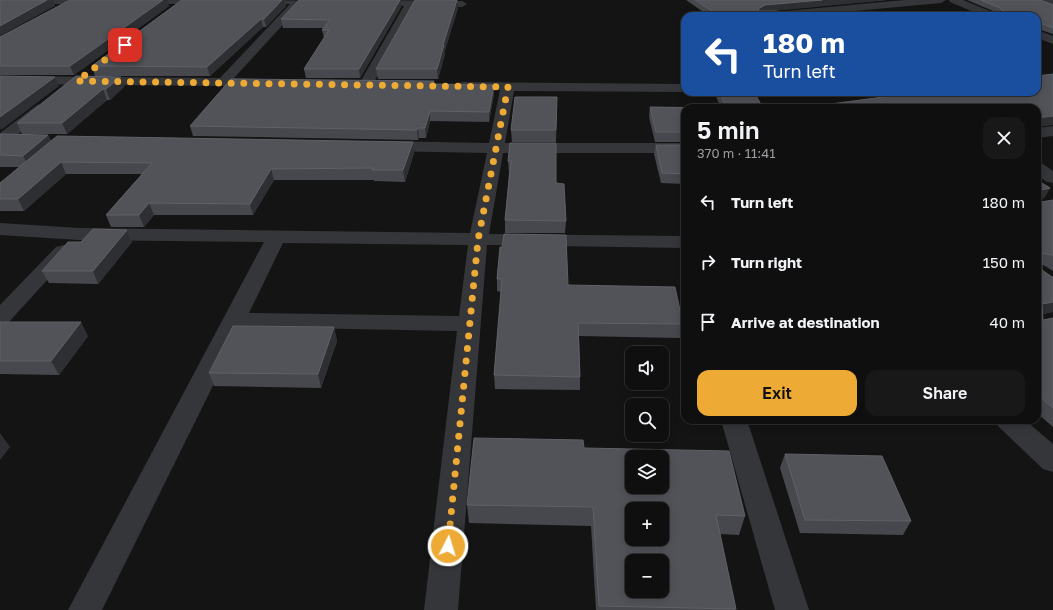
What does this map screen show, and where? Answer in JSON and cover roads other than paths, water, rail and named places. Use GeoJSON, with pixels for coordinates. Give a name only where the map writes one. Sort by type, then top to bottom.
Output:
{"type":"FeatureCollection","features":[{"type":"Feature","properties":{"kind":"street"},"geometry":{"type":"LineString","coordinates":[[167,15],[186,0]]}},
{"type":"Feature","properties":{"kind":"street"},"geometry":{"type":"LineString","coordinates":[[223,82],[299,0]]}},
{"type":"Feature","properties":{"kind":"street"},"geometry":{"type":"LineString","coordinates":[[821,12],[941,0]]}},
{"type":"Feature","properties":{"kind":"street"},"geometry":{"type":"LineString","coordinates":[[954,0],[983,12]]}},
{"type":"Feature","properties":{"kind":"street"},"geometry":{"type":"LineString","coordinates":[[1044,0],[1053,3]]}},
{"type":"Feature","properties":{"kind":"street"},"geometry":{"type":"LineString","coordinates":[[8,1],[111,1]]}},
{"type":"Feature","properties":{"kind":"street"},"geometry":{"type":"LineString","coordinates":[[54,12],[74,1]]}},
{"type":"Feature","properties":{"kind":"street"},"geometry":{"type":"LineString","coordinates":[[126,1],[224,1]]}},
{"type":"Feature","properties":{"kind":"street"},"geometry":{"type":"LineString","coordinates":[[246,1],[336,1]]}},
{"type":"Feature","properties":{"kind":"street"},"geometry":{"type":"LineString","coordinates":[[359,2],[412,1],[462,4]]}},
{"type":"Feature","properties":{"kind":"street"},"geometry":{"type":"LineString","coordinates":[[366,84],[412,1]]}},
{"type":"Feature","properties":{"kind":"street"},"geometry":{"type":"LineString","coordinates":[[1041,36],[1053,40]]}},
{"type":"Feature","properties":{"kind":"street"},"geometry":{"type":"LineString","coordinates":[[1,140],[96,67]]}},
{"type":"Feature","properties":{"kind":"street"},"geometry":{"type":"LineString","coordinates":[[0,80],[270,83]]}},
{"type":"Feature","properties":{"kind":"street"},"geometry":{"type":"LineString","coordinates":[[350,84],[382,84]]}},
{"type":"Feature","properties":{"kind":"street"},"geometry":{"type":"LineString","coordinates":[[453,86],[681,88]]}},
{"type":"Feature","properties":{"kind":"street"},"geometry":{"type":"LineString","coordinates":[[441,610],[478,240],[508,87]]}},
{"type":"Feature","properties":{"kind":"street"},"geometry":{"type":"LineString","coordinates":[[1041,133],[1053,131]]}},
{"type":"Feature","properties":{"kind":"street"},"geometry":{"type":"LineString","coordinates":[[1,140],[27,140]]}},
{"type":"Feature","properties":{"kind":"street"},"geometry":{"type":"LineString","coordinates":[[370,146],[681,148]]}},
{"type":"Feature","properties":{"kind":"street"},"geometry":{"type":"LineString","coordinates":[[1041,170],[1053,178]]}},
{"type":"Feature","properties":{"kind":"street"},"geometry":{"type":"LineString","coordinates":[[0,230],[79,234],[478,240],[681,247]]}},
{"type":"Feature","properties":{"kind":"street"},"geometry":{"type":"LineString","coordinates":[[0,318],[79,234]]}},
{"type":"Feature","properties":{"kind":"street"},"geometry":{"type":"LineString","coordinates":[[85,610],[277,236]]}},
{"type":"Feature","properties":{"kind":"street"},"geometry":{"type":"LineString","coordinates":[[233,320],[470,324]]}},
{"type":"Feature","properties":{"kind":"street"},"geometry":{"type":"LineString","coordinates":[[735,424],[792,610]]}},
{"type":"Feature","properties":{"kind":"street"},"geometry":{"type":"LineString","coordinates":[[1012,424],[1053,461]]}}]}
